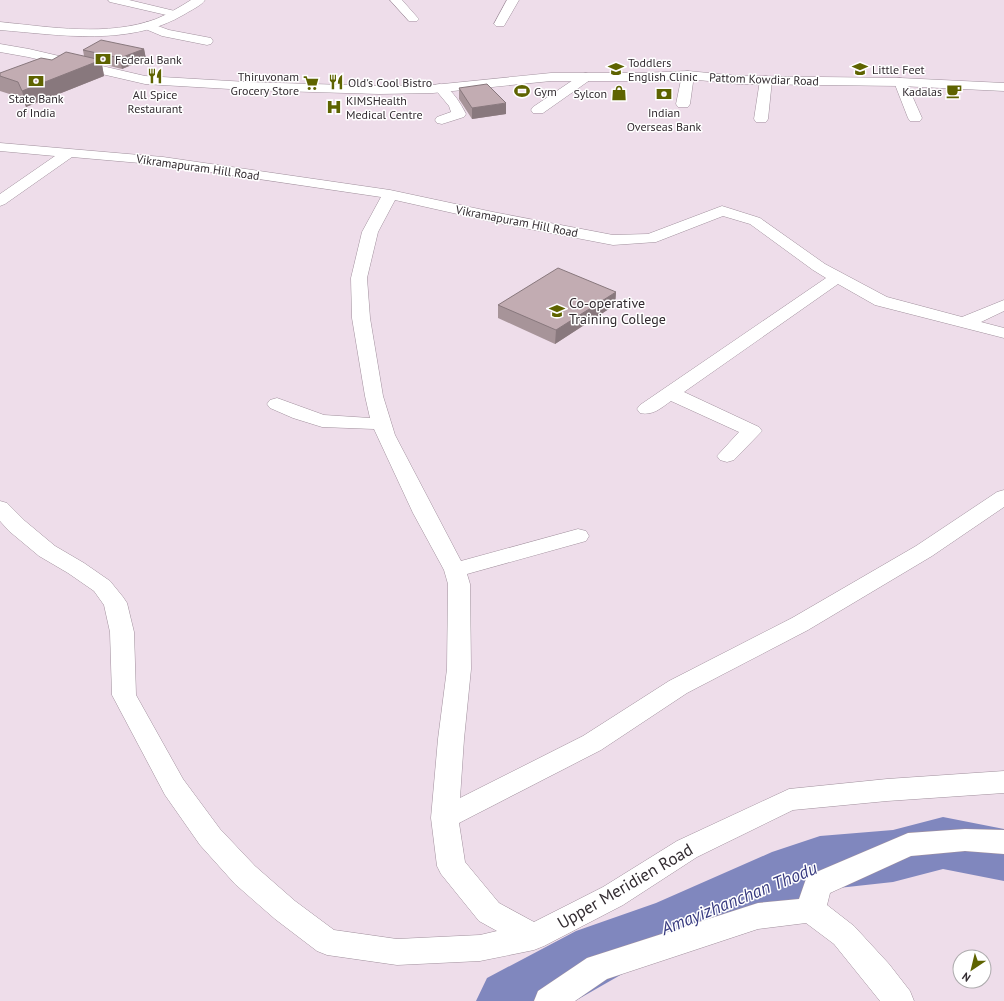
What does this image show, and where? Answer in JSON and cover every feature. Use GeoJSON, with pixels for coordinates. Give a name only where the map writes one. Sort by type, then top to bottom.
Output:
{"type":"FeatureCollection","features":[{"type":"Feature","properties":{"kind":"main road"},"geometry":{"type":"LineString","coordinates":[[0,26],[66,31],[117,31],[148,26],[159,22],[199,0]]}},
{"type":"Feature","properties":{"kind":"main road","name":"Pattom Kowdiar Road"},"geometry":{"type":"LineString","coordinates":[[0,48],[29,53],[121,76],[175,83],[379,90],[440,88],[551,77],[688,75],[739,80],[900,82],[1004,87]]}},
{"type":"Feature","properties":{"kind":"street"},"geometry":{"type":"LineString","coordinates":[[114,0],[175,14]]}},
{"type":"Feature","properties":{"kind":"street"},"geometry":{"type":"LineString","coordinates":[[396,0],[413,19]]}},
{"type":"Feature","properties":{"kind":"street"},"geometry":{"type":"LineString","coordinates":[[500,24],[513,0]]}},
{"type":"Feature","properties":{"kind":"street"},"geometry":{"type":"LineString","coordinates":[[148,26],[166,33],[207,41]]}},
{"type":"Feature","properties":{"kind":"street"},"geometry":{"type":"LineString","coordinates":[[683,104],[688,75]]}},
{"type":"Feature","properties":{"kind":"street"},"geometry":{"type":"LineString","coordinates":[[538,110],[586,77]]}},
{"type":"Feature","properties":{"kind":"street"},"geometry":{"type":"LineString","coordinates":[[761,119],[766,80]]}},
{"type":"Feature","properties":{"kind":"street"},"geometry":{"type":"LineString","coordinates":[[900,82],[915,118]]}},
{"type":"Feature","properties":{"kind":"street"},"geometry":{"type":"LineString","coordinates":[[440,88],[455,106],[459,114],[442,120]]}},
{"type":"Feature","properties":{"kind":"street","name":"Vikramapuram Hill Road"},"geometry":{"type":"LineString","coordinates":[[0,148],[37,152],[70,152],[163,161],[390,194],[492,217],[613,240],[650,239],[722,211],[755,221],[818,267],[881,301],[1004,333]]}},
{"type":"Feature","properties":{"kind":"street"},"geometry":{"type":"LineString","coordinates":[[0,201],[70,152]]}},
{"type":"Feature","properties":{"kind":"street"},"geometry":{"type":"LineString","coordinates":[[390,194],[370,232],[359,278],[361,318],[374,396],[385,435],[455,570],[459,584],[459,669],[451,739],[445,818],[451,866],[489,912],[534,937]]}},
{"type":"Feature","properties":{"kind":"street"},"geometry":{"type":"LineString","coordinates":[[647,409],[838,277]]}},
{"type":"Feature","properties":{"kind":"street"},"geometry":{"type":"LineString","coordinates":[[965,322],[1004,305]]}},
{"type":"Feature","properties":{"kind":"street"},"geometry":{"type":"LineString","coordinates":[[670,393],[752,431],[726,456]]}},
{"type":"Feature","properties":{"kind":"street"},"geometry":{"type":"LineString","coordinates":[[277,404],[300,414],[322,421],[382,424]]}},
{"type":"Feature","properties":{"kind":"street"},"geometry":{"type":"LineString","coordinates":[[445,818],[592,743],[678,687],[800,624],[924,551],[1004,497]]}},
{"type":"Feature","properties":{"kind":"street","name":"Upper Meridien Road"},"geometry":{"type":"LineString","coordinates":[[0,508],[17,526],[47,551],[76,568],[102,586],[115,603],[122,632],[124,695],[174,787],[210,837],[244,875],[285,910],[327,942],[396,952],[480,948],[534,937],[613,896],[687,849],[789,800],[887,790],[1004,782]]}},
{"type":"Feature","properties":{"kind":"street"},"geometry":{"type":"LineString","coordinates":[[455,570],[578,536]]}},
{"type":"Feature","properties":{"kind":"street"},"geometry":{"type":"LineString","coordinates":[[811,910],[817,886],[908,845],[965,840],[1004,842]]}},
{"type":"Feature","properties":{"kind":"street"},"geometry":{"type":"LineString","coordinates":[[549,1001],[598,968],[758,916],[811,910],[844,936],[878,974],[899,1001]]}},
{"type":"Feature","properties":{"kind":"building"},"geometry":{"type":"Polygon","coordinates":[[[101,40],[144,49],[120,58],[83,50],[101,40]]]}},
{"type":"Feature","properties":{"kind":"building"},"geometry":{"type":"Polygon","coordinates":[[[66,52],[101,60],[22,91],[18,82],[0,76],[0,73],[41,58],[52,60],[66,52]]]}},
{"type":"Feature","properties":{"kind":"building"},"geometry":{"type":"Polygon","coordinates":[[[487,84],[506,103],[472,108],[459,88],[487,84]]]}},
{"type":"Feature","properties":{"kind":"building","name":"Co-operative Training College"},"geometry":{"type":"Polygon","coordinates":[[[558,268],[616,292],[556,330],[498,305],[558,268]]]}},
{"type":"Feature","properties":{"kind":"waterway","name":"Amayizhanchan Thodu"},"geometry":{"type":"LineString","coordinates":[[511,1001],[600,952],[675,925],[794,871],[820,863],[893,856],[943,843],[1004,855]]}},
{"type":"Feature","properties":{"kind":"place","name":"Federal Bank"},"geometry":{"type":"Point","coordinates":[103,59]}},
{"type":"Feature","properties":{"kind":"place","name":"Toddlers English Clinic"},"geometry":{"type":"Point","coordinates":[616,69]}},
{"type":"Feature","properties":{"kind":"place","name":"Little Feet"},"geometry":{"type":"Point","coordinates":[860,69]}},
{"type":"Feature","properties":{"kind":"place","name":"All Spice Restaurant"},"geometry":{"type":"Point","coordinates":[155,76]}},
{"type":"Feature","properties":{"kind":"place","name":"State Bank of India"},"geometry":{"type":"Point","coordinates":[36,81]}},
{"type":"Feature","properties":{"kind":"place","name":"Old's Cool Bistro"},"geometry":{"type":"Point","coordinates":[336,82]}},
{"type":"Feature","properties":{"kind":"place","name":"Thiruvonam Grocery Store"},"geometry":{"type":"Point","coordinates":[311,83]}},
{"type":"Feature","properties":{"kind":"place","name":"Gym"},"geometry":{"type":"Point","coordinates":[522,91]}},
{"type":"Feature","properties":{"kind":"place","name":"Kadalas"},"geometry":{"type":"Point","coordinates":[954,91]}},
{"type":"Feature","properties":{"kind":"place","name":"Sylcon"},"geometry":{"type":"Point","coordinates":[619,93]}},
{"type":"Feature","properties":{"kind":"place","name":"Indian Overseas Bank"},"geometry":{"type":"Point","coordinates":[664,94]}},
{"type":"Feature","properties":{"kind":"place","name":"KIMSHealth Medical Centre"},"geometry":{"type":"Point","coordinates":[334,107]}},
{"type":"Feature","properties":{"kind":"place","name":"Co-operative Training College"},"geometry":{"type":"Point","coordinates":[557,311]}}]}
